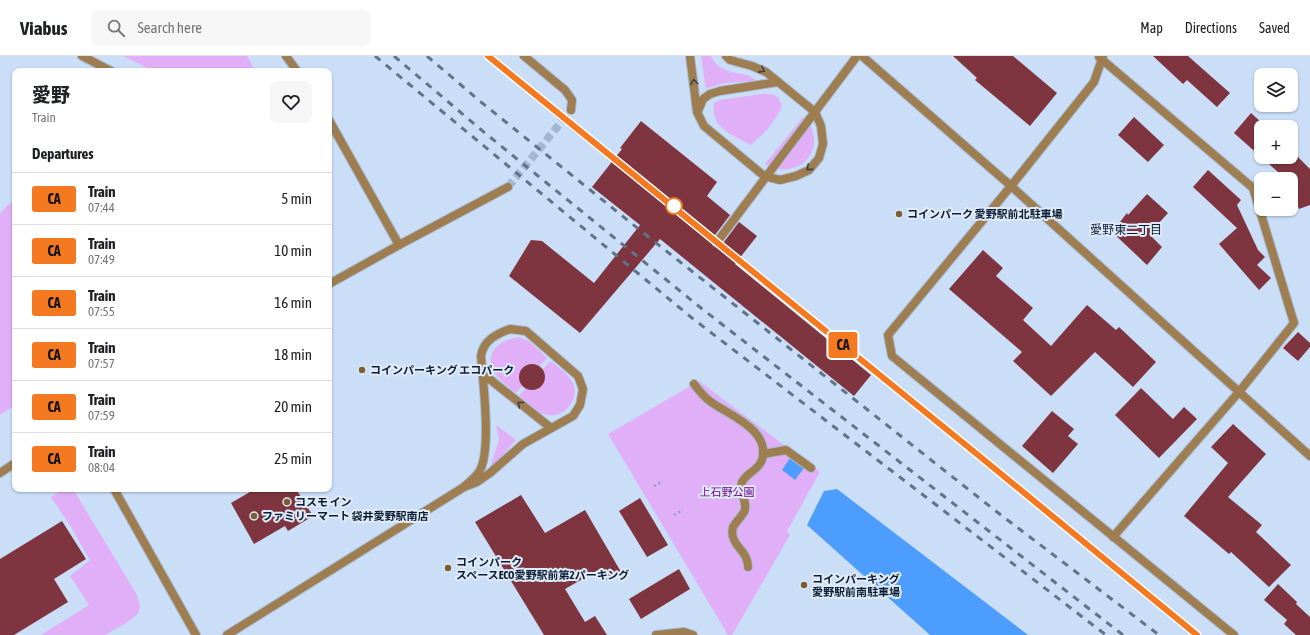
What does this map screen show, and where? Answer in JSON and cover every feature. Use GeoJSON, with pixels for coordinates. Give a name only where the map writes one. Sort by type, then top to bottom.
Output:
{"type":"FeatureCollection","features":[{"type":"Feature","properties":{"kind":"street"},"geometry":{"type":"LineString","coordinates":[[82,56],[105,68]]}},
{"type":"Feature","properties":{"kind":"street"},"geometry":{"type":"LineString","coordinates":[[286,56],[295,68]]}},
{"type":"Feature","properties":{"kind":"street"},"geometry":{"type":"LineString","coordinates":[[524,56],[565,90],[572,100],[571,110]]}},
{"type":"Feature","properties":{"kind":"street"},"geometry":{"type":"LineString","coordinates":[[690,56],[697,112],[704,126],[764,176],[780,180],[796,176],[809,170],[819,158],[823,144],[821,126],[815,112],[766,72],[752,66],[730,60],[726,56]]}},
{"type":"Feature","properties":{"kind":"street"},"geometry":{"type":"LineString","coordinates":[[717,242],[857,56]]}},
{"type":"Feature","properties":{"kind":"street"},"geometry":{"type":"LineString","coordinates":[[862,56],[1012,186],[1310,456]]}},
{"type":"Feature","properties":{"kind":"street"},"geometry":{"type":"LineString","coordinates":[[1113,537],[1239,392],[1294,323],[1253,188],[1101,57],[1094,82],[1012,186],[888,335],[892,356],[1113,537],[1234,635]]}},
{"type":"Feature","properties":{"kind":"street"},"geometry":{"type":"LineString","coordinates":[[697,112],[704,99],[710,94],[720,90],[778,82]]}},
{"type":"Feature","properties":{"kind":"street"},"geometry":{"type":"LineString","coordinates":[[332,125],[399,245]]}},
{"type":"Feature","properties":{"kind":"street"},"geometry":{"type":"LineString","coordinates":[[332,282],[508,187]]}},
{"type":"Feature","properties":{"kind":"street"},"geometry":{"type":"LineString","coordinates":[[227,635],[464,487],[477,482],[490,473],[523,444],[573,416],[580,405],[583,389],[578,376],[526,330],[510,328],[491,338],[482,349],[481,356],[486,450],[483,464],[479,472],[464,487]]}},
{"type":"Feature","properties":{"kind":"street"},"geometry":{"type":"LineString","coordinates":[[482,373],[550,428]]}},
{"type":"Feature","properties":{"kind":"street"},"geometry":{"type":"LineString","coordinates":[[694,384],[711,402],[746,424],[755,432],[761,442],[763,454],[759,466],[754,472],[748,474],[742,484],[741,490],[745,506],[744,512],[733,527],[732,534],[734,540],[748,561],[748,567]]}},
{"type":"Feature","properties":{"kind":"street"},"geometry":{"type":"LineString","coordinates":[[763,454],[786,450],[811,468]]}},
{"type":"Feature","properties":{"kind":"street"},"geometry":{"type":"LineString","coordinates":[[0,473],[12,466]]}},
{"type":"Feature","properties":{"kind":"street"},"geometry":{"type":"LineString","coordinates":[[116,492],[196,635]]}},
{"type":"Feature","properties":{"kind":"street"},"geometry":{"type":"LineString","coordinates":[[656,635],[684,632],[693,635]]}},
{"type":"Feature","properties":{"kind":"path"},"geometry":{"type":"LineString","coordinates":[[654,486],[663,481]]}},
{"type":"Feature","properties":{"kind":"path"},"geometry":{"type":"LineString","coordinates":[[674,515],[683,510]]}},
{"type":"Feature","properties":{"kind":"green space"},"geometry":{"type":"Polygon","coordinates":[[[123,56],[247,56],[253,68],[148,68],[123,56]]]}},
{"type":"Feature","properties":{"kind":"green space"},"geometry":{"type":"Polygon","coordinates":[[[701,56],[711,56],[721,68],[731,72],[748,75],[758,81],[724,83],[706,89],[701,56]]]}},
{"type":"Feature","properties":{"kind":"green space"},"geometry":{"type":"Polygon","coordinates":[[[769,94],[777,97],[782,107],[768,128],[751,145],[730,134],[719,125],[714,112],[714,103],[720,100],[769,94]]]}},
{"type":"Feature","properties":{"kind":"green space"},"geometry":{"type":"Polygon","coordinates":[[[803,117],[807,119],[810,124],[814,140],[813,149],[809,157],[802,164],[794,168],[784,170],[765,164],[803,117]]]}},
{"type":"Feature","properties":{"kind":"green space"},"geometry":{"type":"Polygon","coordinates":[[[12,201],[12,407],[0,415],[0,213],[12,201]]]}},
{"type":"Feature","properties":{"kind":"green space"},"geometry":{"type":"Polygon","coordinates":[[[519,337],[529,341],[547,358],[516,393],[493,371],[491,358],[496,347],[501,343],[506,340],[519,337]]]}},
{"type":"Feature","properties":{"kind":"green space"},"geometry":{"type":"Polygon","coordinates":[[[550,361],[563,370],[573,383],[575,390],[574,397],[567,408],[562,413],[555,415],[541,413],[519,396],[550,361]]]}},
{"type":"Feature","properties":{"kind":"green space","name":"上石野公園"},"geometry":{"type":"Polygon","coordinates":[[[699,381],[820,472],[787,531],[790,535],[732,635],[728,635],[608,434],[699,381]]]}},
{"type":"Feature","properties":{"kind":"green space"},"geometry":{"type":"Polygon","coordinates":[[[496,425],[516,440],[489,470],[499,440],[496,425]]]}},
{"type":"Feature","properties":{"kind":"green space"},"geometry":{"type":"Polygon","coordinates":[[[60,492],[75,492],[137,595],[140,607],[138,614],[105,635],[41,635],[89,605],[70,576],[90,560],[71,527],[51,497],[60,492]]]}},
{"type":"Feature","properties":{"kind":"water"},"geometry":{"type":"Polygon","coordinates":[[[790,458],[804,468],[795,480],[782,470],[790,458]]]}},
{"type":"Feature","properties":{"kind":"water"},"geometry":{"type":"Polygon","coordinates":[[[837,489],[1028,635],[930,635],[807,525],[824,491],[837,489]]]}},
{"type":"Feature","properties":{"kind":"building"},"geometry":{"type":"Polygon","coordinates":[[[953,56],[1013,56],[1057,93],[1030,126],[975,80],[977,78],[953,56]]]}},
{"type":"Feature","properties":{"kind":"building"},"geometry":{"type":"Polygon","coordinates":[[[1153,56],[1188,56],[1230,93],[1217,107],[1187,80],[1183,84],[1153,56]]]}},
{"type":"Feature","properties":{"kind":"building"},"geometry":{"type":"Polygon","coordinates":[[[1251,113],[1259,120],[1254,120],[1254,151],[1234,133],[1251,113]]]}},
{"type":"Feature","properties":{"kind":"building"},"geometry":{"type":"Polygon","coordinates":[[[1134,117],[1164,145],[1148,162],[1118,135],[1134,117]]]}},
{"type":"Feature","properties":{"kind":"building"},"geometry":{"type":"Polygon","coordinates":[[[641,121],[717,182],[707,196],[730,215],[712,239],[713,246],[721,246],[739,222],[757,236],[735,264],[871,375],[854,396],[660,239],[580,333],[509,276],[531,240],[542,241],[594,283],[640,225],[592,187],[622,149],[620,148],[641,121]]]}},
{"type":"Feature","properties":{"kind":"building"},"geometry":{"type":"Polygon","coordinates":[[[1298,157],[1310,169],[1310,205],[1299,209],[1298,206],[1298,172],[1278,172],[1269,164],[1298,164],[1298,157]]]}},
{"type":"Feature","properties":{"kind":"building"},"geometry":{"type":"Polygon","coordinates":[[[1208,170],[1241,200],[1237,205],[1258,250],[1265,257],[1257,265],[1271,278],[1259,290],[1219,244],[1237,228],[1193,187],[1208,170]]]}},
{"type":"Feature","properties":{"kind":"building"},"geometry":{"type":"Polygon","coordinates":[[[1147,194],[1168,213],[1149,234],[1162,247],[1147,265],[1112,232],[1127,213],[1128,215],[1147,194]]]}},
{"type":"Feature","properties":{"kind":"building"},"geometry":{"type":"Polygon","coordinates":[[[983,250],[1003,268],[996,276],[1033,308],[1023,320],[1051,346],[1087,305],[1116,330],[1119,327],[1156,362],[1133,387],[1095,352],[1051,396],[1013,361],[1022,352],[949,289],[983,250]]]}},
{"type":"Feature","properties":{"kind":"building"},"geometry":{"type":"Polygon","coordinates":[[[1298,332],[1310,343],[1310,347],[1298,361],[1283,348],[1298,332]]]}},
{"type":"Feature","properties":{"kind":"building"},"geometry":{"type":"Polygon","coordinates":[[[532,364],[541,368],[545,377],[541,386],[532,390],[523,386],[519,377],[523,368],[532,364]]]}},
{"type":"Feature","properties":{"kind":"building"},"geometry":{"type":"Polygon","coordinates":[[[1141,388],[1173,419],[1184,407],[1197,419],[1159,458],[1115,415],[1141,388]]]}},
{"type":"Feature","properties":{"kind":"building"},"geometry":{"type":"Polygon","coordinates":[[[1052,411],[1074,429],[1068,436],[1078,444],[1053,473],[1022,446],[1052,411]]]}},
{"type":"Feature","properties":{"kind":"building"},"geometry":{"type":"Polygon","coordinates":[[[1233,424],[1266,454],[1228,497],[1262,525],[1256,532],[1291,565],[1269,587],[1231,552],[1229,554],[1184,516],[1228,463],[1211,447],[1233,424]]]}},
{"type":"Feature","properties":{"kind":"building"},"geometry":{"type":"Polygon","coordinates":[[[250,492],[298,492],[313,516],[288,531],[285,526],[254,544],[231,503],[250,492]]]}},
{"type":"Feature","properties":{"kind":"building"},"geometry":{"type":"Polygon","coordinates":[[[521,495],[545,533],[585,510],[621,572],[607,580],[600,569],[565,589],[585,622],[595,616],[607,635],[544,635],[475,522],[521,495]]]}},
{"type":"Feature","properties":{"kind":"building"},"geometry":{"type":"Polygon","coordinates":[[[640,498],[668,545],[647,557],[619,511],[640,498]]]}},
{"type":"Feature","properties":{"kind":"building"},"geometry":{"type":"Polygon","coordinates":[[[62,521],[86,559],[54,579],[68,602],[14,635],[0,635],[0,559],[62,521]]]}},
{"type":"Feature","properties":{"kind":"building"},"geometry":{"type":"Polygon","coordinates":[[[679,569],[690,589],[641,619],[629,599],[679,569]]]}},
{"type":"Feature","properties":{"kind":"building"},"geometry":{"type":"Polygon","coordinates":[[[1278,584],[1310,617],[1310,635],[1296,635],[1284,624],[1287,620],[1264,600],[1278,584]]]}},
{"type":"Feature","properties":{"kind":"tunnel"},"geometry":{"type":"LineString","coordinates":[[508,187],[571,110]]}},
{"type":"Feature","properties":{"kind":"railway"},"geometry":{"type":"LineString","coordinates":[[375,56],[692,318],[1106,635]]}},
{"type":"Feature","properties":{"kind":"railway"},"geometry":{"type":"LineString","coordinates":[[394,56],[485,133],[701,308],[1123,635]]}},
{"type":"Feature","properties":{"kind":"railway"},"geometry":{"type":"LineString","coordinates":[[427,56],[481,102],[646,235],[997,512],[1159,635]]}},
{"type":"Feature","properties":{"kind":"railway"},"geometry":{"type":"LineString","coordinates":[[488,56],[1197,635]]}},
{"type":"Feature","properties":{"kind":"train","name":"CA"},"geometry":{"type":"LineString","coordinates":[[488,56],[674,206],[1197,635]]}},
{"type":"Feature","properties":{"kind":"place","name":"コインパーク 愛野駅前北駐車場"},"geometry":{"type":"Point","coordinates":[899,214]}},
{"type":"Feature","properties":{"kind":"place","name":"コインパーキング エコパーク"},"geometry":{"type":"Point","coordinates":[362,370]}},
{"type":"Feature","properties":{"kind":"place","name":"コスモ イン"},"geometry":{"type":"Point","coordinates":[287,502]}},
{"type":"Feature","properties":{"kind":"place","name":"ファミリーマート 袋井愛野駅南店"},"geometry":{"type":"Point","coordinates":[254,516]}},
{"type":"Feature","properties":{"kind":"place","name":"コインパーク スペースECO愛野駅前第2パーキング"},"geometry":{"type":"Point","coordinates":[448,568]}},
{"type":"Feature","properties":{"kind":"place","name":"コインパーキング 愛野駅前南駐車場"},"geometry":{"type":"Point","coordinates":[804,585]}},
{"type":"Feature","properties":{"kind":"district","name":"愛野東二丁目"},"geometry":{"type":"Point","coordinates":[1126,230]}}]}
